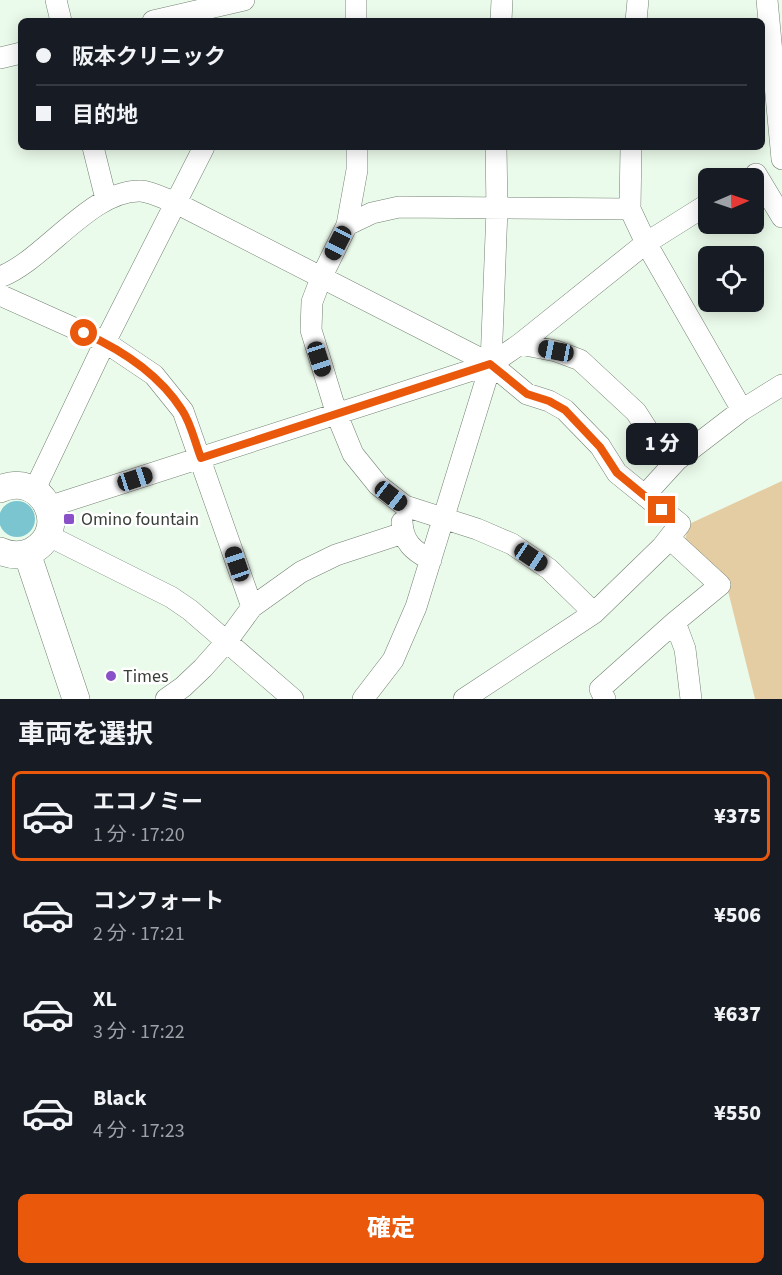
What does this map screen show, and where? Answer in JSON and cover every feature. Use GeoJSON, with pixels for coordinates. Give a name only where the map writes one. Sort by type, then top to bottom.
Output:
{"type":"FeatureCollection","features":[{"type":"Feature","properties":{"kind":"main road"},"geometry":{"type":"LineString","coordinates":[[0,551],[16,555],[37,548],[47,535],[51,522],[41,499],[15,485],[2,482]]}},
{"type":"Feature","properties":{"kind":"main road"},"geometry":{"type":"LineString","coordinates":[[27,553],[76,699]]}},
{"type":"Feature","properties":{"kind":"street"},"geometry":{"type":"LineString","coordinates":[[56,0],[60,18]]}},
{"type":"Feature","properties":{"kind":"street"},"geometry":{"type":"LineString","coordinates":[[167,18],[244,0]]}},
{"type":"Feature","properties":{"kind":"street"},"geometry":{"type":"LineString","coordinates":[[356,0],[356,18]]}},
{"type":"Feature","properties":{"kind":"street"},"geometry":{"type":"LineString","coordinates":[[501,18],[502,0]]}},
{"type":"Feature","properties":{"kind":"street"},"geometry":{"type":"LineString","coordinates":[[636,18],[638,0]]}},
{"type":"Feature","properties":{"kind":"street"},"geometry":{"type":"LineString","coordinates":[[764,169],[782,159],[767,0]]}},
{"type":"Feature","properties":{"kind":"street"},"geometry":{"type":"LineString","coordinates":[[0,58],[18,54]]}},
{"type":"Feature","properties":{"kind":"street"},"geometry":{"type":"LineString","coordinates":[[94,150],[106,199]]}},
{"type":"Feature","properties":{"kind":"street"},"geometry":{"type":"LineString","coordinates":[[41,499],[105,342],[202,150]]}},
{"type":"Feature","properties":{"kind":"street"},"geometry":{"type":"LineString","coordinates":[[357,150],[357,170],[347,225],[312,302],[311,330],[337,415],[353,454],[378,485],[405,506],[477,529],[512,544],[549,569],[594,613]]}},
{"type":"Feature","properties":{"kind":"street"},"geometry":{"type":"LineString","coordinates":[[363,699],[393,660],[416,607],[490,364],[496,150]]}},
{"type":"Feature","properties":{"kind":"street"},"geometry":{"type":"LineString","coordinates":[[631,150],[630,209],[646,243],[742,410]]}},
{"type":"Feature","properties":{"kind":"street"},"geometry":{"type":"LineString","coordinates":[[0,277],[23,263],[106,199],[124,192],[143,191],[176,203],[490,364],[527,394],[549,401],[565,410],[600,447],[617,473],[680,524],[670,539],[594,613],[464,699]]}},
{"type":"Feature","properties":{"kind":"street"},"geometry":{"type":"LineString","coordinates":[[764,192],[782,217]]}},
{"type":"Feature","properties":{"kind":"street"},"geometry":{"type":"LineString","coordinates":[[347,225],[372,213],[399,207],[630,209]]}},
{"type":"Feature","properties":{"kind":"street"},"geometry":{"type":"LineString","coordinates":[[41,499],[201,458],[490,364],[520,344],[646,243],[698,210]]}},
{"type":"Feature","properties":{"kind":"street"},"geometry":{"type":"LineString","coordinates":[[0,295],[105,342],[154,375],[183,411],[252,607]]}},
{"type":"Feature","properties":{"kind":"street"},"geometry":{"type":"LineString","coordinates":[[520,344],[556,351],[580,360],[636,412],[654,440],[677,460]]}},
{"type":"Feature","properties":{"kind":"street"},"geometry":{"type":"LineString","coordinates":[[645,495],[677,460],[742,410],[782,385]]}},
{"type":"Feature","properties":{"kind":"street"},"geometry":{"type":"LineString","coordinates":[[405,506],[402,520],[403,533],[409,546],[430,560]]}},
{"type":"Feature","properties":{"kind":"street"},"geometry":{"type":"LineString","coordinates":[[165,699],[196,674],[227,641],[252,607],[301,572],[336,555],[403,533]]}},
{"type":"Feature","properties":{"kind":"street"},"geometry":{"type":"LineString","coordinates":[[47,535],[171,597],[190,610],[293,699]]}},
{"type":"Feature","properties":{"kind":"street"},"geometry":{"type":"LineString","coordinates":[[605,699],[600,689],[720,585],[670,539]]}},
{"type":"Feature","properties":{"kind":"street"},"geometry":{"type":"LineString","coordinates":[[675,622],[685,649],[691,699]]}},
{"type":"Feature","properties":{"kind":"shaded area"},"geometry":{"type":"Polygon","coordinates":[[[782,481],[782,699],[755,699],[726,583],[684,544],[689,524],[782,481]]]}},
{"type":"Feature","properties":{"kind":"water"},"geometry":{"type":"Polygon","coordinates":[[[17,501],[30,506],[35,519],[30,532],[17,537],[4,532],[-1,519],[4,506],[17,501]]]}},
{"type":"Feature","properties":{"kind":"place","name":"Omino fountain"},"geometry":{"type":"Point","coordinates":[69,519]}},
{"type":"Feature","properties":{"kind":"place","name":"Times"},"geometry":{"type":"Point","coordinates":[111,676]}},
{"type":"Feature","properties":{"kind":"route"},"geometry":{"type":"LineString","coordinates":[[84,333],[105,342],[154,375],[183,411],[201,458],[490,364],[527,394],[549,401],[565,410],[600,447],[617,473],[662,510]]}}]}
